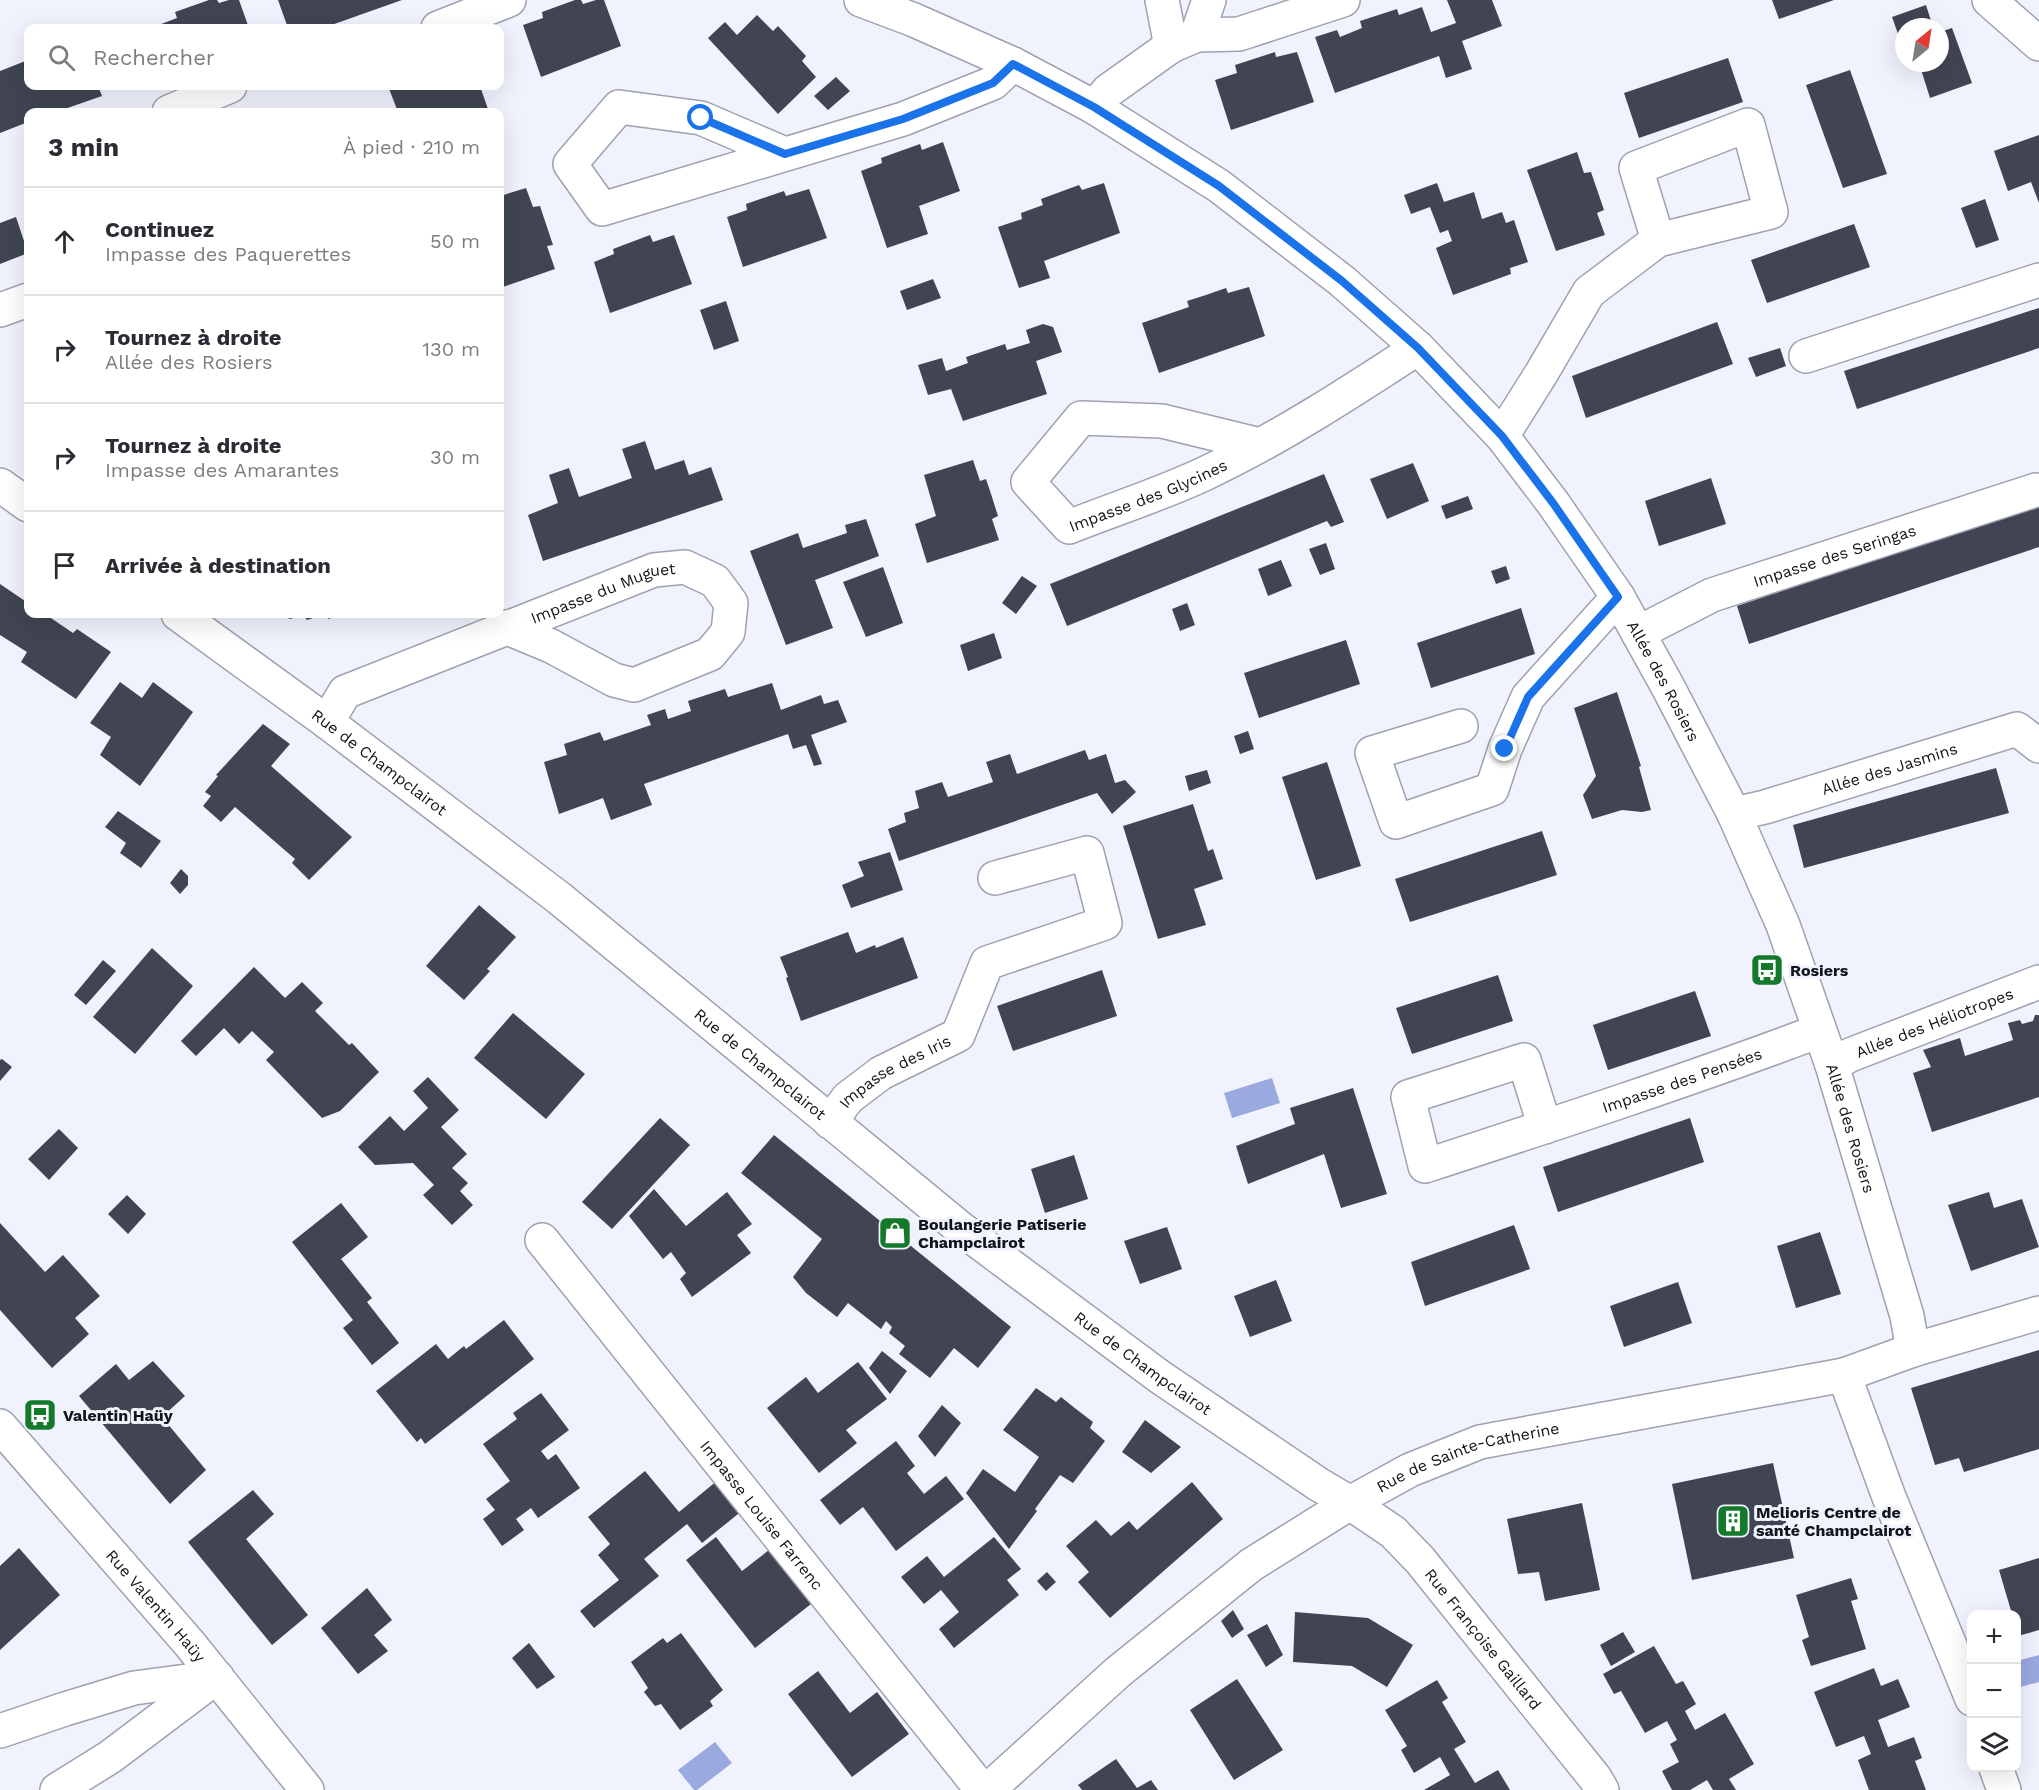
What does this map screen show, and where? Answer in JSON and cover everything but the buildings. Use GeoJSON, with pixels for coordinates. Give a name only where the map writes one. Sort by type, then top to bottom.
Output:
{"type":"FeatureCollection","features":[{"type":"Feature","properties":{"kind":"street"},"geometry":{"type":"LineString","coordinates":[[448,24],[509,0]]}},
{"type":"Feature","properties":{"kind":"street","name":"Allée des Rosiers"},"geometry":{"type":"LineString","coordinates":[[861,0],[914,20],[1013,64],[1094,107],[1219,186],[1342,281],[1418,348],[1502,436],[1553,503],[1618,597],[1734,814],[1783,925],[1832,1065],[1906,1316],[1913,1350]]}},
{"type":"Feature","properties":{"kind":"street"},"geometry":{"type":"LineString","coordinates":[[1162,0],[1184,40]]}},
{"type":"Feature","properties":{"kind":"street"},"geometry":{"type":"LineString","coordinates":[[1094,107],[1108,91],[1184,40],[1209,0]]}},
{"type":"Feature","properties":{"kind":"street"},"geometry":{"type":"LineString","coordinates":[[1184,40],[1239,34],[1343,0]]}},
{"type":"Feature","properties":{"kind":"street"},"geometry":{"type":"LineString","coordinates":[[1989,0],[2039,44]]}},
{"type":"Feature","properties":{"kind":"street"},"geometry":{"type":"LineString","coordinates":[[785,154],[701,118],[619,107],[570,164],[602,209],[903,119],[993,83],[1013,64]]}},
{"type":"Feature","properties":{"kind":"street"},"geometry":{"type":"LineString","coordinates":[[179,108],[222,90]]}},
{"type":"Feature","properties":{"kind":"street"},"geometry":{"type":"LineString","coordinates":[[233,90],[239,108]]}},
{"type":"Feature","properties":{"kind":"street"},"geometry":{"type":"LineString","coordinates":[[1502,436],[1589,292],[1658,240]]}},
{"type":"Feature","properties":{"kind":"street"},"geometry":{"type":"LineString","coordinates":[[1806,356],[2039,280]]}},
{"type":"Feature","properties":{"kind":"street"},"geometry":{"type":"LineString","coordinates":[[0,310],[24,301]]}},
{"type":"Feature","properties":{"kind":"street","name":"Impasse des Glycines"},"geometry":{"type":"LineString","coordinates":[[1260,445],[1162,421],[1081,418],[1028,482],[1069,527],[1204,474],[1260,445],[1301,423],[1418,348]]}},
{"type":"Feature","properties":{"kind":"street"},"geometry":{"type":"LineString","coordinates":[[0,485],[24,502]]}},
{"type":"Feature","properties":{"kind":"street","name":"Impasse des Seringas"},"geometry":{"type":"LineString","coordinates":[[1638,633],[1712,594],[2036,490]]}},
{"type":"Feature","properties":{"kind":"street","name":"Impasse du Muguet"},"geometry":{"type":"LineString","coordinates":[[327,722],[345,692],[505,627],[654,570],[685,567],[715,581],[731,603],[728,632],[710,654],[634,686],[614,680],[550,646],[505,627]]}},
{"type":"Feature","properties":{"kind":"street"},"geometry":{"type":"LineString","coordinates":[[1461,726],[1372,753],[1396,822],[1492,789],[1505,749],[1528,697],[1618,597]]}},
{"type":"Feature","properties":{"kind":"street","name":"Rue de Champclairot"},"geometry":{"type":"LineString","coordinates":[[184,618],[327,722],[559,898],[960,1228],[1160,1377],[1318,1484],[1350,1503]]}},
{"type":"Feature","properties":{"kind":"street","name":"Allée des Jasmins"},"geometry":{"type":"LineString","coordinates":[[1734,814],[1766,807],[2018,729],[2039,746]]}},
{"type":"Feature","properties":{"kind":"street","name":"Impasse des Iris"},"geometry":{"type":"LineString","coordinates":[[830,1122],[848,1098],[881,1073],[958,1035],[987,963],[1105,923],[1087,853],[995,878]]}},
{"type":"Feature","properties":{"kind":"street","name":"Allée des Héliotropes"},"geometry":{"type":"LineString","coordinates":[[1832,1065],[1850,1055],[2039,982]]}},
{"type":"Feature","properties":{"kind":"street","name":"Impasse des Pensées"},"geometry":{"type":"LineString","coordinates":[[1545,1127],[1715,1070],[1820,1031]]}},
{"type":"Feature","properties":{"kind":"street","name":"Impasse Louise Farrenc"},"geometry":{"type":"LineString","coordinates":[[542,1240],[982,1790]]}},
{"type":"Feature","properties":{"kind":"street","name":"Rue de Sainte-Catherine"},"geometry":{"type":"LineString","coordinates":[[987,1790],[1118,1672],[1251,1565],[1350,1503],[1410,1470],[1480,1442],[1844,1375],[1913,1350],[2039,1313]]}},
{"type":"Feature","properties":{"kind":"street"},"geometry":{"type":"LineString","coordinates":[[1844,1375],[1889,1497],[1967,1688]]}},
{"type":"Feature","properties":{"kind":"street","name":"Rue Valentin Haüy"},"geometry":{"type":"LineString","coordinates":[[0,1426],[217,1677],[307,1790]]}},
{"type":"Feature","properties":{"kind":"street","name":"Rue Françoise Gaillard"},"geometry":{"type":"LineString","coordinates":[[1350,1503],[1393,1532],[1420,1560],[1595,1778],[1602,1790]]}},
{"type":"Feature","properties":{"kind":"street"},"geometry":{"type":"LineString","coordinates":[[0,1731],[65,1708],[134,1688],[217,1677]]}},
{"type":"Feature","properties":{"kind":"street"},"geometry":{"type":"LineString","coordinates":[[57,1790],[110,1757],[217,1677]]}},
{"type":"Feature","properties":{"kind":"street"},"geometry":{"type":"LineString","coordinates":[[1998,1772],[2004,1790]]}},
{"type":"Feature","properties":{"kind":"water"},"geometry":{"type":"Polygon","coordinates":[[[1272,1078],[1280,1103],[1232,1118],[1224,1093],[1272,1078]]]}},
{"type":"Feature","properties":{"kind":"water"},"geometry":{"type":"Polygon","coordinates":[[[2039,1655],[2039,1682],[2021,1687],[2021,1660],[2039,1655]]]}},
{"type":"Feature","properties":{"kind":"water"},"geometry":{"type":"Polygon","coordinates":[[[715,1742],[732,1763],[694,1790],[678,1770],[715,1742]]]}},
{"type":"Feature","properties":{"kind":"place","name":"Rosiers"},"geometry":{"type":"Point","coordinates":[1767,970]}},
{"type":"Feature","properties":{"kind":"place","name":"Boulangerie Patiserie Champclairot"},"geometry":{"type":"Point","coordinates":[895,1233]}},
{"type":"Feature","properties":{"kind":"place","name":"Valentin Haüy"},"geometry":{"type":"Point","coordinates":[40,1415]}},
{"type":"Feature","properties":{"kind":"place","name":"Melioris Centre de santé Champclairot"},"geometry":{"type":"Point","coordinates":[1733,1521]}},
{"type":"Feature","properties":{"kind":"route"},"geometry":{"type":"LineString","coordinates":[[701,118],[785,154],[903,119],[993,83],[1013,64],[1094,107],[1219,186],[1342,281],[1418,348],[1502,436],[1553,503],[1618,597],[1528,697],[1505,749]]}}]}
